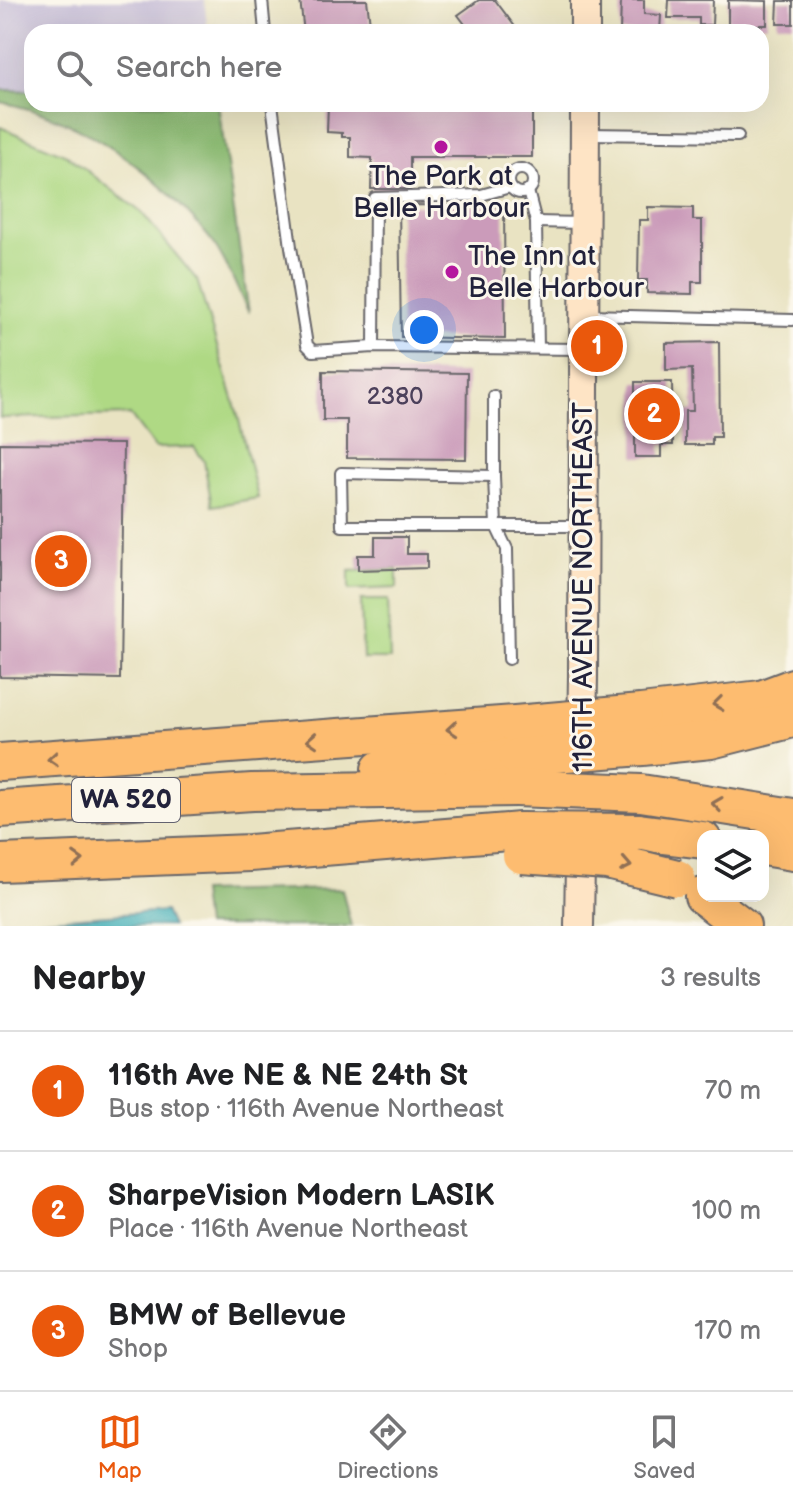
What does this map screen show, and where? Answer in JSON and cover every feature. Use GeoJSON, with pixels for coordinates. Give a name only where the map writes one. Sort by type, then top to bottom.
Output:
{"type":"FeatureCollection","features":[{"type":"Feature","properties":{"kind":"highway"},"geometry":{"type":"LineString","coordinates":[[7,762],[403,762],[516,756],[641,730],[761,699],[793,687]]}},
{"type":"Feature","properties":{"kind":"highway"},"geometry":{"type":"LineString","coordinates":[[641,730],[711,740],[793,719]]}},
{"type":"Feature","properties":{"kind":"highway"},"geometry":{"type":"LineString","coordinates":[[516,756],[641,793],[793,817]]}},
{"type":"Feature","properties":{"kind":"highway","name":"WA 520"},"geometry":{"type":"LineString","coordinates":[[0,809],[252,792],[403,762]]}},
{"type":"Feature","properties":{"kind":"highway"},"geometry":{"type":"LineString","coordinates":[[520,843],[638,832],[697,839]]}},
{"type":"Feature","properties":{"kind":"highway"},"geometry":{"type":"LineString","coordinates":[[520,843],[607,861],[694,890],[742,926]]}},
{"type":"Feature","properties":{"kind":"highway","name":"WA 520"},"geometry":{"type":"LineString","coordinates":[[0,863],[520,843]]}},
{"type":"Feature","properties":{"kind":"highway"},"geometry":{"type":"LineString","coordinates":[[769,848],[793,852]]}},
{"type":"Feature","properties":{"kind":"main road"},"geometry":{"type":"LineString","coordinates":[[585,0],[585,24]]}},
{"type":"Feature","properties":{"kind":"main road","name":"116TH AVENUE NORTHEAST"},"geometry":{"type":"LineString","coordinates":[[579,926],[585,112]]}},
{"type":"Feature","properties":{"kind":"lane"},"geometry":{"type":"LineString","coordinates":[[262,0],[264,24]]}},
{"type":"Feature","properties":{"kind":"lane"},"geometry":{"type":"LineString","coordinates":[[273,112],[307,345],[313,351],[374,347],[584,349]]}},
{"type":"Feature","properties":{"kind":"lane"},"geometry":{"type":"LineString","coordinates":[[585,134],[738,136]]}},
{"type":"Feature","properties":{"kind":"lane"},"geometry":{"type":"LineString","coordinates":[[528,191],[519,193],[510,187],[508,179],[512,172],[523,168],[531,173],[533,181],[528,191],[536,222],[538,348]]}},
{"type":"Feature","properties":{"kind":"lane"},"geometry":{"type":"LineString","coordinates":[[374,347],[375,198],[481,195],[510,187]]}},
{"type":"Feature","properties":{"kind":"lane"},"geometry":{"type":"LineString","coordinates":[[536,222],[584,223]]}},
{"type":"Feature","properties":{"kind":"lane"},"geometry":{"type":"LineString","coordinates":[[584,315],[793,320]]}},
{"type":"Feature","properties":{"kind":"lane"},"geometry":{"type":"LineString","coordinates":[[494,396],[496,526],[507,549],[509,659]]}},
{"type":"Feature","properties":{"kind":"lane"},"geometry":{"type":"LineString","coordinates":[[494,476],[341,473],[342,526],[584,526]]}},
{"type":"Feature","properties":{"kind":"shaded area"},"geometry":{"type":"Polygon","coordinates":[[[0,0],[204,0],[207,24],[24,24],[24,91],[0,90],[0,0]]]}},
{"type":"Feature","properties":{"kind":"green space"},"geometry":{"type":"Polygon","coordinates":[[[0,90],[24,91],[24,108],[0,102],[0,90]]]}},
{"type":"Feature","properties":{"kind":"green space"},"geometry":{"type":"Polygon","coordinates":[[[37,112],[219,112],[249,313],[217,249],[191,216],[118,152],[62,121],[37,112]]]}},
{"type":"Feature","properties":{"kind":"green space"},"geometry":{"type":"Polygon","coordinates":[[[0,127],[67,155],[142,213],[197,280],[237,412],[258,498],[212,506],[204,461],[194,447],[155,448],[130,415],[0,418],[0,127]]]}},
{"type":"Feature","properties":{"kind":"green space"},"geometry":{"type":"Polygon","coordinates":[[[397,569],[397,588],[349,590],[349,571],[397,569]]]}},
{"type":"Feature","properties":{"kind":"green space"},"geometry":{"type":"Polygon","coordinates":[[[361,600],[388,600],[390,659],[363,659],[361,600]]]}},
{"type":"Feature","properties":{"kind":"green space"},"geometry":{"type":"Polygon","coordinates":[[[342,889],[351,926],[205,926],[201,892],[342,889]]]}},
{"type":"Feature","properties":{"kind":"water"},"geometry":{"type":"Polygon","coordinates":[[[165,911],[172,926],[9,926],[9,922],[165,911]]]}},
{"type":"Feature","properties":{"kind":"building"},"geometry":{"type":"Polygon","coordinates":[[[300,0],[367,0],[370,24],[303,24],[300,0]]]}},
{"type":"Feature","properties":{"kind":"building"},"geometry":{"type":"Polygon","coordinates":[[[479,0],[495,0],[513,24],[465,24],[458,15],[479,0]]]}},
{"type":"Feature","properties":{"kind":"building"},"geometry":{"type":"Polygon","coordinates":[[[621,0],[644,0],[644,14],[661,15],[660,24],[620,24],[621,0]]]}},
{"type":"Feature","properties":{"kind":"building"},"geometry":{"type":"Polygon","coordinates":[[[669,0],[713,0],[712,24],[699,24],[699,18],[668,18],[669,0]]]}},
{"type":"Feature","properties":{"kind":"building"},"geometry":{"type":"Polygon","coordinates":[[[728,0],[767,1],[767,24],[728,24],[728,0]]]}},
{"type":"Feature","properties":{"kind":"building"},"geometry":{"type":"Polygon","coordinates":[[[778,1],[793,1],[793,24],[777,24],[778,1]]]}},
{"type":"Feature","properties":{"kind":"building","name":"The Park at Belle Harbour"},"geometry":{"type":"Polygon","coordinates":[[[328,112],[532,112],[532,157],[410,157],[410,189],[371,189],[372,158],[350,157],[350,137],[327,132],[328,112]]]}},
{"type":"Feature","properties":{"kind":"building","name":"The Inn at Belle Harbour"},"geometry":{"type":"Polygon","coordinates":[[[399,205],[504,206],[505,339],[401,337],[399,205]]]}},
{"type":"Feature","properties":{"kind":"building"},"geometry":{"type":"Polygon","coordinates":[[[648,207],[693,208],[693,220],[702,220],[702,282],[692,282],[692,294],[647,293],[647,280],[638,280],[639,220],[648,220],[648,207]]]}},
{"type":"Feature","properties":{"kind":"building"},"geometry":{"type":"Polygon","coordinates":[[[719,342],[720,437],[712,437],[712,445],[685,445],[685,411],[693,411],[692,369],[666,370],[666,343],[719,342]]]}},
{"type":"Feature","properties":{"kind":"building"},"geometry":{"type":"Polygon","coordinates":[[[323,371],[467,373],[466,459],[347,458],[347,420],[323,420],[323,371]]]}},
{"type":"Feature","properties":{"kind":"building"},"geometry":{"type":"Polygon","coordinates":[[[635,382],[672,382],[673,445],[661,445],[661,457],[635,457],[635,382]]]}},
{"type":"Feature","properties":{"kind":"building"},"geometry":{"type":"Polygon","coordinates":[[[0,443],[123,444],[120,679],[0,677],[0,443]]]}},
{"type":"Feature","properties":{"kind":"building"},"geometry":{"type":"Polygon","coordinates":[[[375,537],[407,537],[407,554],[427,554],[427,568],[358,570],[358,555],[375,555],[375,537]]]}},
{"type":"Feature","properties":{"kind":"place","name":"The Park at Belle Harbour"},"geometry":{"type":"Point","coordinates":[441,147]}},
{"type":"Feature","properties":{"kind":"place","name":"The Inn at Belle Harbour"},"geometry":{"type":"Point","coordinates":[452,272]}},
{"type":"Feature","properties":{"kind":"place","name":"116th Ave NE & NE 24th St"},"geometry":{"type":"Point","coordinates":[597,346]}},
{"type":"Feature","properties":{"kind":"place","name":"SharpeVision Modern LASIK"},"geometry":{"type":"Point","coordinates":[654,414]}},
{"type":"Feature","properties":{"kind":"place","name":"BMW of Bellevue"},"geometry":{"type":"Point","coordinates":[61,561]}}]}
